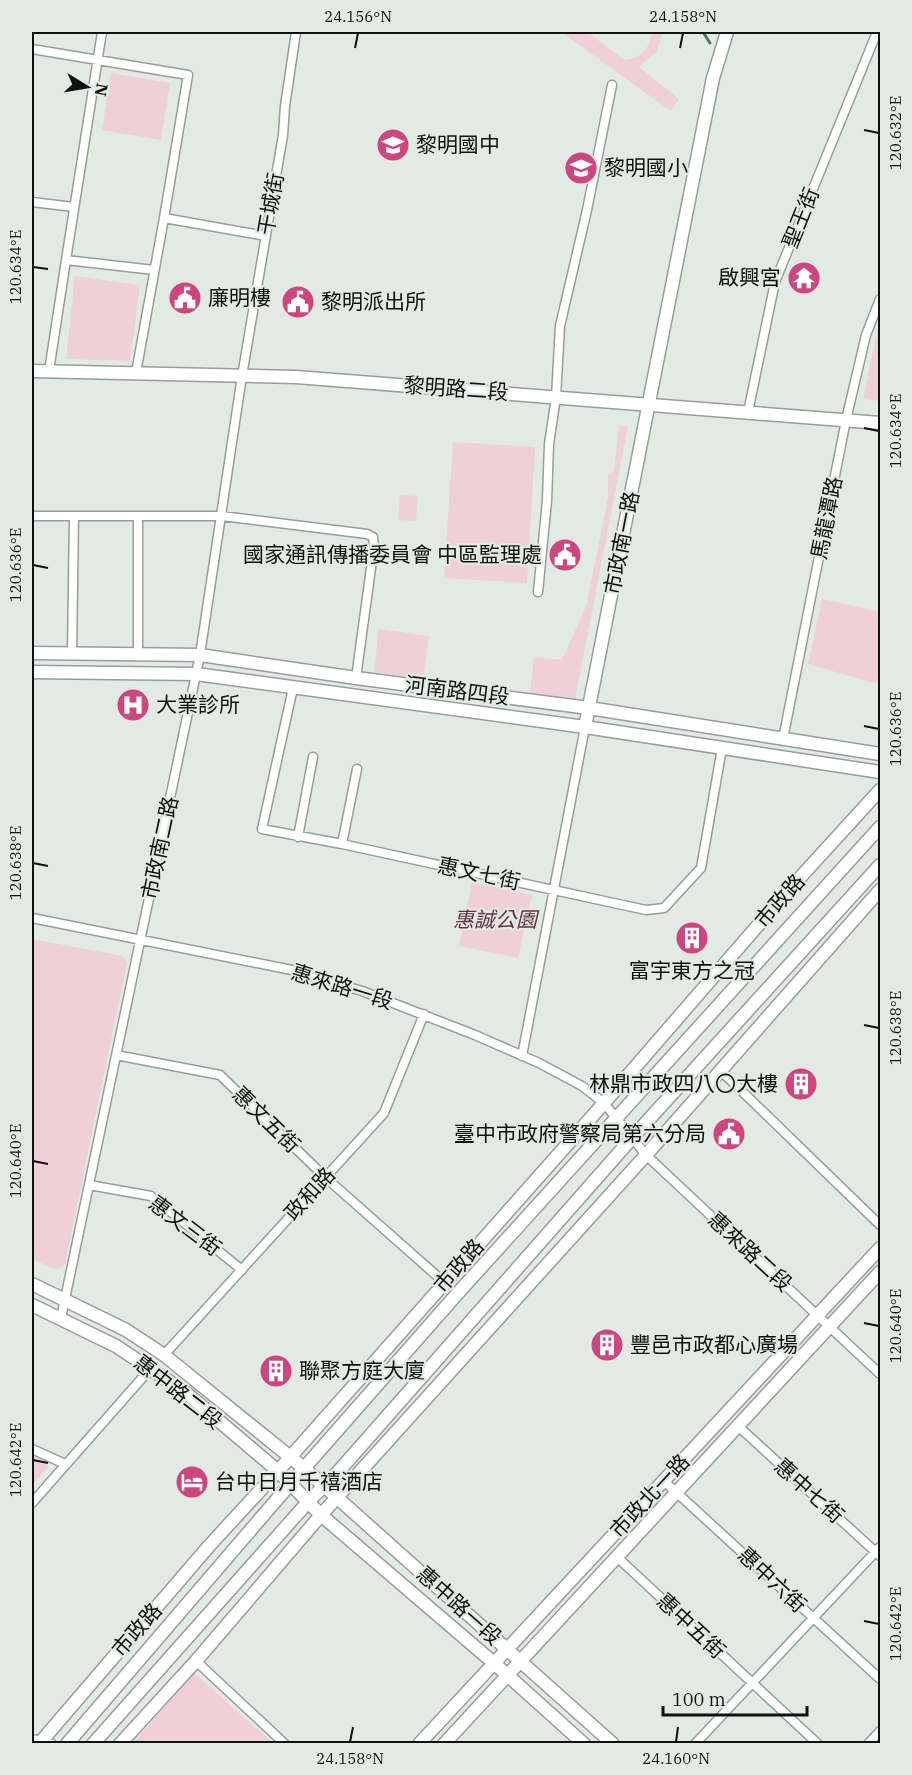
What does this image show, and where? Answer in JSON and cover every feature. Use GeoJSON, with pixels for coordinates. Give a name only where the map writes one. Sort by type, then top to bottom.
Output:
{"type":"FeatureCollection","features":[{"type":"Feature","properties":{"kind":"street"},"geometry":{"type":"LineString","coordinates":[[49,371],[102,32]]}},
{"type":"Feature","properties":{"kind":"street","name":"干城街"},"geometry":{"type":"LineString","coordinates":[[242,376],[283,135],[296,32]]}},
{"type":"Feature","properties":{"kind":"street","name":"市政南一路"},"geometry":{"type":"LineString","coordinates":[[522,1056],[713,78],[727,32]]}},
{"type":"Feature","properties":{"kind":"street","name":"聖王街"},"geometry":{"type":"LineString","coordinates":[[748,412],[774,282],[877,32]]}},
{"type":"Feature","properties":{"kind":"street"},"geometry":{"type":"LineString","coordinates":[[32,49],[188,75],[136,373]]}},
{"type":"Feature","properties":{"kind":"street"},"geometry":{"type":"LineString","coordinates":[[538,592],[547,501],[549,444],[556,397],[560,326],[612,85]]}},
{"type":"Feature","properties":{"kind":"street"},"geometry":{"type":"LineString","coordinates":[[32,202],[74,207]]}},
{"type":"Feature","properties":{"kind":"street"},"geometry":{"type":"LineString","coordinates":[[164,218],[266,236]]}},
{"type":"Feature","properties":{"kind":"street"},"geometry":{"type":"LineString","coordinates":[[66,260],[154,270]]}},
{"type":"Feature","properties":{"kind":"street","name":"馬龍潭路"},"geometry":{"type":"LineString","coordinates":[[783,739],[846,420],[866,335],[880,299]]}},
{"type":"Feature","properties":{"kind":"street","name":"黎明路二段"},"geometry":{"type":"LineString","coordinates":[[32,370],[296,376],[880,423]]}},
{"type":"Feature","properties":{"kind":"street","name":"市政南二路"},"geometry":{"type":"LineString","coordinates":[[61,1318],[200,656],[242,376]]}},
{"type":"Feature","properties":{"kind":"street"},"geometry":{"type":"LineString","coordinates":[[32,516],[222,516],[367,534],[373,537],[374,546],[356,678]]}},
{"type":"Feature","properties":{"kind":"street"},"geometry":{"type":"LineString","coordinates":[[72,653],[74,516]]}},
{"type":"Feature","properties":{"kind":"street"},"geometry":{"type":"LineString","coordinates":[[138,516],[138,654]]}},
{"type":"Feature","properties":{"kind":"street","name":"河南路四段"},"geometry":{"type":"LineString","coordinates":[[32,653],[200,656],[589,708],[880,754]]}},
{"type":"Feature","properties":{"kind":"street","name":"河南路四段"},"geometry":{"type":"LineString","coordinates":[[32,672],[196,674],[585,727],[880,772]]}},
{"type":"Feature","properties":{"kind":"street","name":"惠文七街"},"geometry":{"type":"LineString","coordinates":[[293,688],[262,829],[342,844],[645,910],[664,908],[701,868],[723,748]]}},
{"type":"Feature","properties":{"kind":"street"},"geometry":{"type":"LineString","coordinates":[[298,836],[313,757]]}},
{"type":"Feature","properties":{"kind":"street"},"geometry":{"type":"LineString","coordinates":[[342,844],[357,769]]}},
{"type":"Feature","properties":{"kind":"street","name":"市政路"},"geometry":{"type":"LineString","coordinates":[[41,1742],[209,1546],[291,1457],[786,893],[880,790]]}},
{"type":"Feature","properties":{"kind":"street","name":"市政路"},"geometry":{"type":"LineString","coordinates":[[67,1743],[449,1302],[620,1123],[880,826]]}},
{"type":"Feature","properties":{"kind":"street","name":"市政路"},"geometry":{"type":"LineString","coordinates":[[93,1743],[308,1502],[338,1472],[632,1137],[880,865]]}},
{"type":"Feature","properties":{"kind":"street"},"geometry":{"type":"LineString","coordinates":[[120,1743],[196,1661],[321,1515],[646,1155],[880,890]]}},
{"type":"Feature","properties":{"kind":"street","name":"惠來路一段"},"geometry":{"type":"LineString","coordinates":[[32,918],[292,970],[362,991],[424,1014],[522,1056],[582,1086],[604,1103],[620,1123]]}},
{"type":"Feature","properties":{"kind":"street","name":"政和路"},"geometry":{"type":"LineString","coordinates":[[164,1355],[384,1113],[424,1014]]}},
{"type":"Feature","properties":{"kind":"street","name":"惠文五街"},"geometry":{"type":"LineString","coordinates":[[116,1055],[220,1075],[326,1177],[445,1283]]}},
{"type":"Feature","properties":{"kind":"street"},"geometry":{"type":"LineString","coordinates":[[720,1070],[880,1226]]}},
{"type":"Feature","properties":{"kind":"street","name":"惠來路二段"},"geometry":{"type":"LineString","coordinates":[[620,1123],[646,1155],[880,1374]]}},
{"type":"Feature","properties":{"kind":"street","name":"惠文三街"},"geometry":{"type":"LineString","coordinates":[[89,1185],[151,1196],[242,1269]]}},
{"type":"Feature","properties":{"kind":"street","name":"市政北一路"},"geometry":{"type":"LineString","coordinates":[[419,1743],[880,1248]]}},
{"type":"Feature","properties":{"kind":"street","name":"市政北一路"},"geometry":{"type":"LineString","coordinates":[[444,1743],[880,1272]]}},
{"type":"Feature","properties":{"kind":"street","name":"惠中路二段"},"geometry":{"type":"LineString","coordinates":[[32,1284],[126,1330],[164,1355],[305,1469]]}},
{"type":"Feature","properties":{"kind":"street","name":"惠中路二段"},"geometry":{"type":"LineString","coordinates":[[32,1305],[116,1346],[151,1368],[184,1392],[278,1471],[308,1502]]}},
{"type":"Feature","properties":{"kind":"street"},"geometry":{"type":"LineString","coordinates":[[32,1503],[151,1368]]}},
{"type":"Feature","properties":{"kind":"street","name":"惠中七街"},"geometry":{"type":"LineString","coordinates":[[738,1426],[879,1552]]}},
{"type":"Feature","properties":{"kind":"street"},"geometry":{"type":"LineString","coordinates":[[32,1449],[65,1464]]}},
{"type":"Feature","properties":{"kind":"street","name":"惠中路一段"},"geometry":{"type":"LineString","coordinates":[[305,1469],[613,1743]]}},
{"type":"Feature","properties":{"kind":"street","name":"惠中六街"},"geometry":{"type":"LineString","coordinates":[[664,1481],[880,1678]]}},
{"type":"Feature","properties":{"kind":"street","name":"惠中路一段"},"geometry":{"type":"LineString","coordinates":[[308,1502],[584,1743]]}},
{"type":"Feature","properties":{"kind":"street"},"geometry":{"type":"LineString","coordinates":[[695,1743],[879,1552]]}},
{"type":"Feature","properties":{"kind":"street","name":"惠中五街"},"geometry":{"type":"LineString","coordinates":[[617,1557],[818,1743]]}},
{"type":"Feature","properties":{"kind":"street"},"geometry":{"type":"LineString","coordinates":[[196,1661],[285,1743]]}},
{"type":"Feature","properties":{"kind":"street"},"geometry":{"type":"LineString","coordinates":[[868,1743],[880,1731]]}},
{"type":"Feature","properties":{"kind":"green space"},"geometry":{"type":"Polygon","coordinates":[[[561,32],[587,32],[625,60],[636,57],[644,51],[652,32],[663,32],[657,51],[639,67],[679,99],[671,111],[561,32]]]}},
{"type":"Feature","properties":{"kind":"green space"},"geometry":{"type":"Polygon","coordinates":[[[111,73],[170,83],[161,140],[102,130],[111,73]]]}},
{"type":"Feature","properties":{"kind":"green space"},"geometry":{"type":"Polygon","coordinates":[[[75,276],[140,285],[130,361],[66,359],[75,276]]]}},
{"type":"Feature","properties":{"kind":"green space"},"geometry":{"type":"Polygon","coordinates":[[[880,318],[880,401],[863,399],[880,318]]]}},
{"type":"Feature","properties":{"kind":"green space"},"geometry":{"type":"Polygon","coordinates":[[[619,425],[628,426],[575,700],[530,693],[534,657],[562,660],[586,606],[608,498],[608,474],[614,471],[619,425]]]}},
{"type":"Feature","properties":{"kind":"green space"},"geometry":{"type":"Polygon","coordinates":[[[453,442],[535,447],[527,583],[444,578],[453,442]]]}},
{"type":"Feature","properties":{"kind":"green space"},"geometry":{"type":"Polygon","coordinates":[[[400,495],[418,496],[416,521],[398,520],[400,495]]]}},
{"type":"Feature","properties":{"kind":"green space"},"geometry":{"type":"Polygon","coordinates":[[[822,599],[880,612],[880,671],[877,684],[808,664],[822,599]]]}},
{"type":"Feature","properties":{"kind":"green space"},"geometry":{"type":"Polygon","coordinates":[[[379,629],[429,636],[423,679],[374,672],[379,629]]]}},
{"type":"Feature","properties":{"kind":"green space","name":"惠誠公園"},"geometry":{"type":"Polygon","coordinates":[[[472,882],[532,895],[518,958],[459,946],[472,882]]]}},
{"type":"Feature","properties":{"kind":"green space"},"geometry":{"type":"Polygon","coordinates":[[[32,939],[123,956],[127,963],[65,1264],[56,1270],[32,1259],[32,939]]]}},
{"type":"Feature","properties":{"kind":"green space"},"geometry":{"type":"Polygon","coordinates":[[[32,1453],[46,1460],[48,1467],[32,1486],[32,1453]]]}},
{"type":"Feature","properties":{"kind":"green space"},"geometry":{"type":"Polygon","coordinates":[[[194,1673],[273,1743],[133,1743],[194,1673]]]}},
{"type":"Feature","properties":{"kind":"waterway"},"geometry":{"type":"LineString","coordinates":[[703,32],[710,43]]}},
{"type":"Feature","properties":{"kind":"place","name":"黎明國中"},"geometry":{"type":"Point","coordinates":[393,145]}},
{"type":"Feature","properties":{"kind":"place","name":"黎明國小"},"geometry":{"type":"Point","coordinates":[581,168]}},
{"type":"Feature","properties":{"kind":"place","name":"啟興宮"},"geometry":{"type":"Point","coordinates":[804,278]}},
{"type":"Feature","properties":{"kind":"place","name":"廉明樓"},"geometry":{"type":"Point","coordinates":[185,298]}},
{"type":"Feature","properties":{"kind":"place","name":"黎明派出所"},"geometry":{"type":"Point","coordinates":[298,302]}},
{"type":"Feature","properties":{"kind":"place","name":"國家通訊傳播委員會 中區監理處"},"geometry":{"type":"Point","coordinates":[565,555]}},
{"type":"Feature","properties":{"kind":"place","name":"大業診所"},"geometry":{"type":"Point","coordinates":[133,705]}},
{"type":"Feature","properties":{"kind":"place","name":"富宇東方之冠"},"geometry":{"type":"Point","coordinates":[692,938]}},
{"type":"Feature","properties":{"kind":"place","name":"林鼎市政四八〇大樓"},"geometry":{"type":"Point","coordinates":[801,1084]}},
{"type":"Feature","properties":{"kind":"place","name":"臺中市政府警察局第六分局"},"geometry":{"type":"Point","coordinates":[729,1134]}},
{"type":"Feature","properties":{"kind":"place","name":"豐邑市政都心廣場"},"geometry":{"type":"Point","coordinates":[607,1345]}},
{"type":"Feature","properties":{"kind":"place","name":"聯聚方庭大廈"},"geometry":{"type":"Point","coordinates":[276,1371]}},
{"type":"Feature","properties":{"kind":"place","name":"台中日月千禧酒店"},"geometry":{"type":"Point","coordinates":[192,1482]}}]}
